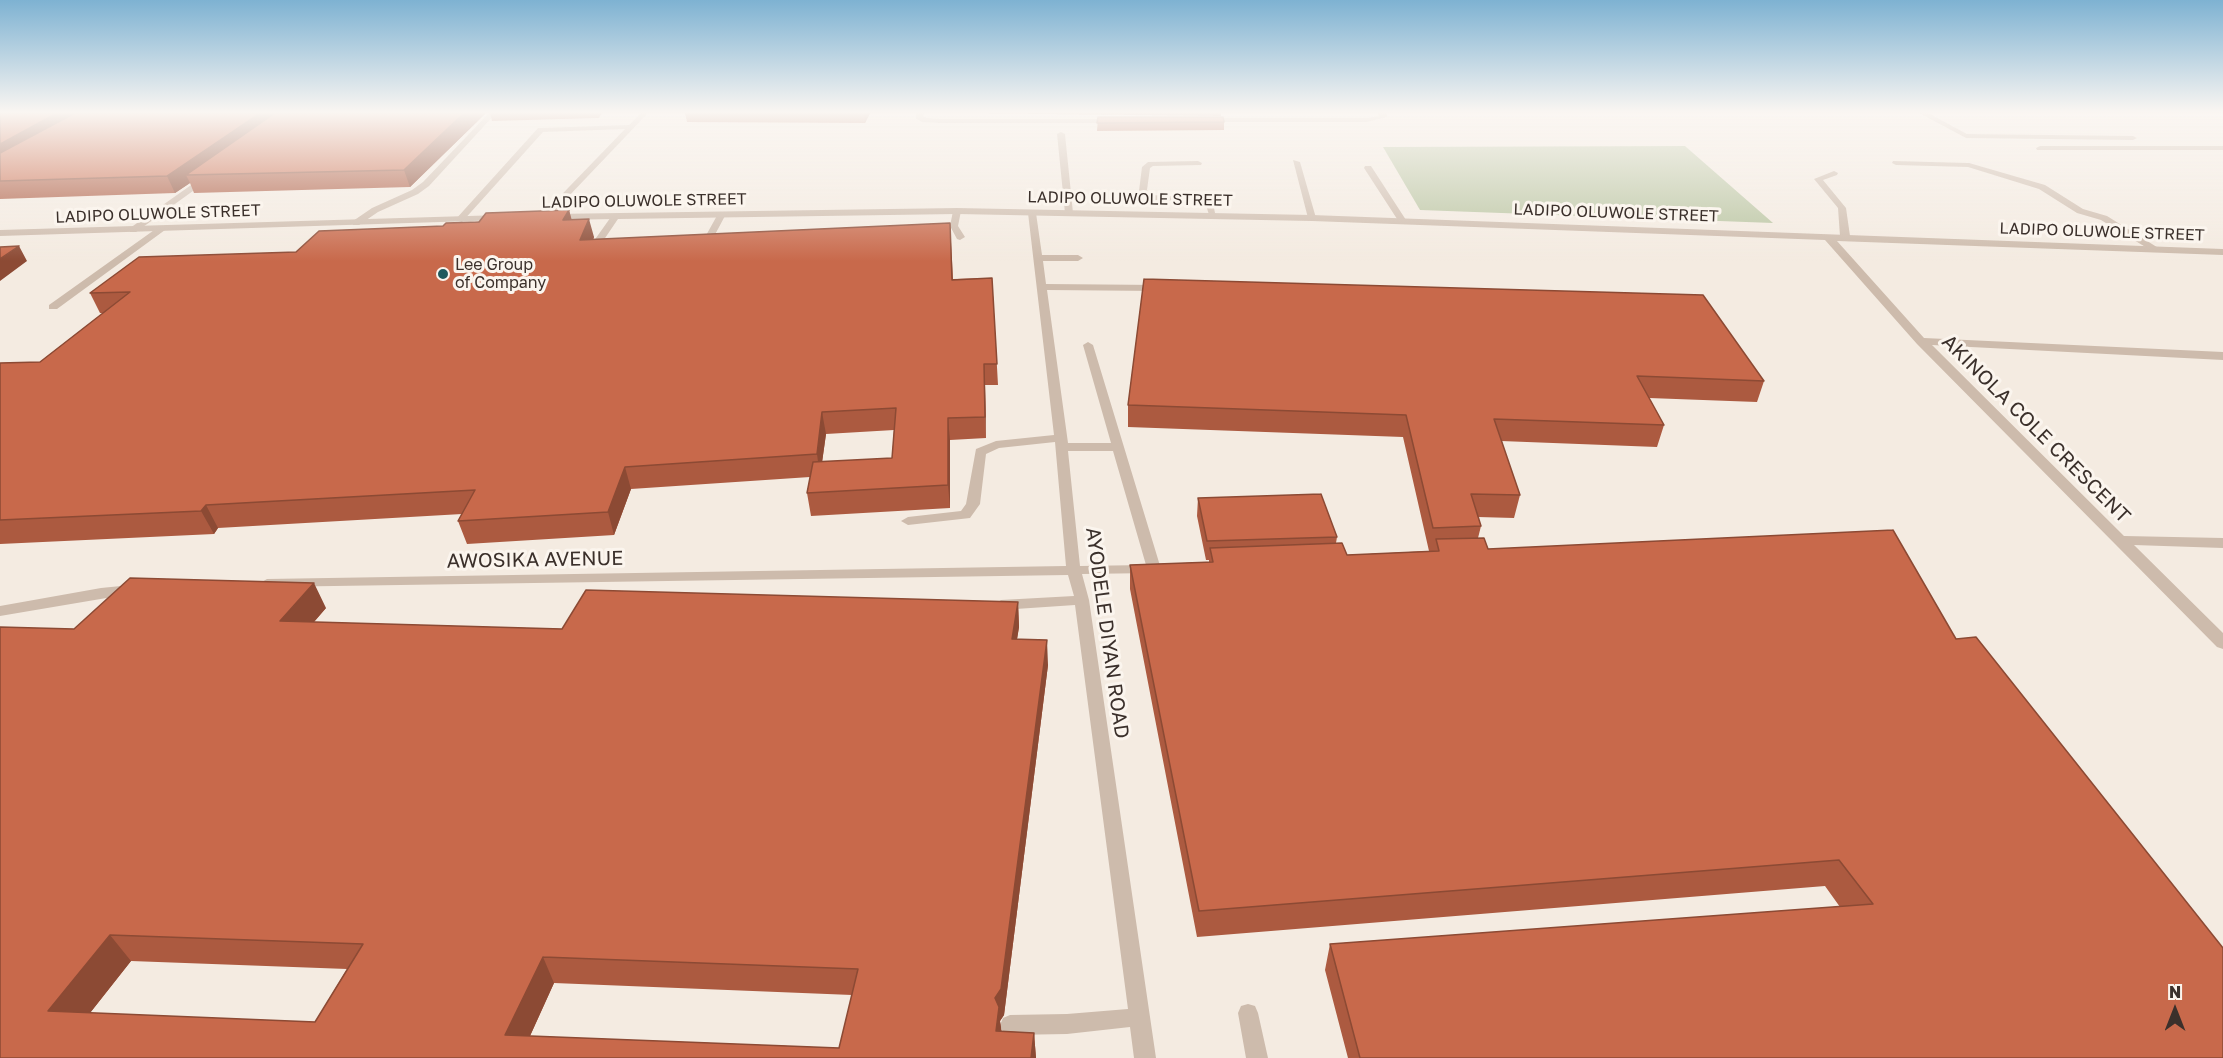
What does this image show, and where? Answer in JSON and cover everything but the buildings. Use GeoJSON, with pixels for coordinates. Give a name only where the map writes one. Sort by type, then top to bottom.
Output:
{"type":"FeatureCollection","features":[{"type":"Feature","properties":{"kind":"street","name":"LADIPO OLUWOLE STREET"},"geometry":{"type":"LineString","coordinates":[[539,217],[957,212],[1312,218],[1845,236],[2223,252]]}},
{"type":"Feature","properties":{"kind":"street","name":"LADIPO OLUWOLE STREET"},"geometry":{"type":"LineString","coordinates":[[0,233],[512,218]]}},
{"type":"Feature","properties":{"kind":"street","name":"AKINOLA COLE CRESCENT"},"geometry":{"type":"LineString","coordinates":[[1827,236],[1921,340],[2223,643]]}},
{"type":"Feature","properties":{"kind":"street"},"geometry":{"type":"LineString","coordinates":[[1921,340],[2223,356]]}},
{"type":"Feature","properties":{"kind":"street"},"geometry":{"type":"LineString","coordinates":[[2119,540],[2223,543]]}},
{"type":"Feature","properties":{"kind":"lane"},"geometry":{"type":"LineString","coordinates":[[356,223],[375,210],[416,192],[446,162]]}},
{"type":"Feature","properties":{"kind":"lane"},"geometry":{"type":"LineString","coordinates":[[459,220],[512,162]]}},
{"type":"Feature","properties":{"kind":"lane"},"geometry":{"type":"LineString","coordinates":[[539,217],[595,162]]}},
{"type":"Feature","properties":{"kind":"lane"},"geometry":{"type":"LineString","coordinates":[[1064,162],[1069,213]]}},
{"type":"Feature","properties":{"kind":"lane"},"geometry":{"type":"LineString","coordinates":[[1296,162],[1312,218]]}},
{"type":"Feature","properties":{"kind":"lane"},"geometry":{"type":"LineString","coordinates":[[1198,163],[1151,164],[1146,167],[1143,191],[1149,197],[1209,200],[1213,216]]}},
{"type":"Feature","properties":{"kind":"lane"},"geometry":{"type":"LineString","coordinates":[[1896,163],[1969,165],[2042,187],[2080,211],[2104,218],[2155,249]]}},
{"type":"Feature","properties":{"kind":"lane"},"geometry":{"type":"LineString","coordinates":[[1368,168],[1402,220]]}},
{"type":"Feature","properties":{"kind":"lane"},"geometry":{"type":"LineString","coordinates":[[1834,173],[1818,179],[1842,208],[1845,236]]}},
{"type":"Feature","properties":{"kind":"lane"},"geometry":{"type":"LineString","coordinates":[[133,230],[211,175]]}},
{"type":"Feature","properties":{"kind":"lane"},"geometry":{"type":"LineString","coordinates":[[957,212],[954,226],[960,237]]}},
{"type":"Feature","properties":{"kind":"lane","name":"AYODELE DIYAN ROAD"},"geometry":{"type":"LineString","coordinates":[[1032,213],[1061,442],[1073,568],[1082,600],[1145,1058]]}},
{"type":"Feature","properties":{"kind":"lane"},"geometry":{"type":"LineString","coordinates":[[685,242],[707,242],[722,214]]}},
{"type":"Feature","properties":{"kind":"lane"},"geometry":{"type":"LineString","coordinates":[[607,245],[596,245],[616,216]]}},
{"type":"Feature","properties":{"kind":"lane"},"geometry":{"type":"LineString","coordinates":[[53,307],[160,230]]}},
{"type":"Feature","properties":{"kind":"lane"},"geometry":{"type":"LineString","coordinates":[[1038,258],[1078,258]]}},
{"type":"Feature","properties":{"kind":"lane"},"geometry":{"type":"LineString","coordinates":[[1041,287],[1167,289]]}},
{"type":"Feature","properties":{"kind":"lane"},"geometry":{"type":"LineString","coordinates":[[908,521],[964,515],[972,504],[980,452],[1002,444],[1061,442],[1116,447],[1088,345]]}},
{"type":"Feature","properties":{"kind":"lane","name":"AWOSIKA AVENUE"},"geometry":{"type":"LineString","coordinates":[[253,583],[1073,568],[1160,569],[1116,447]]}},
{"type":"Feature","properties":{"kind":"lane"},"geometry":{"type":"LineString","coordinates":[[0,611],[101,593],[148,589]]}},
{"type":"Feature","properties":{"kind":"lane"},"geometry":{"type":"LineString","coordinates":[[982,605],[1028,605],[1082,600]]}},
{"type":"Feature","properties":{"kind":"lane"},"geometry":{"type":"LineString","coordinates":[[1248,1013],[1257,1058]]}},
{"type":"Feature","properties":{"kind":"lane"},"geometry":{"type":"LineString","coordinates":[[1010,1025],[1067,1024],[1140,1017]]}},
{"type":"Feature","properties":{"kind":"green space"},"geometry":{"type":"Polygon","coordinates":[[[1392,162],[1704,162],[1773,223],[1420,210],[1392,162]]]}},
{"type":"Feature","properties":{"kind":"place","name":"Lee Group of Company"},"geometry":{"type":"Point","coordinates":[443,274]}}]}
